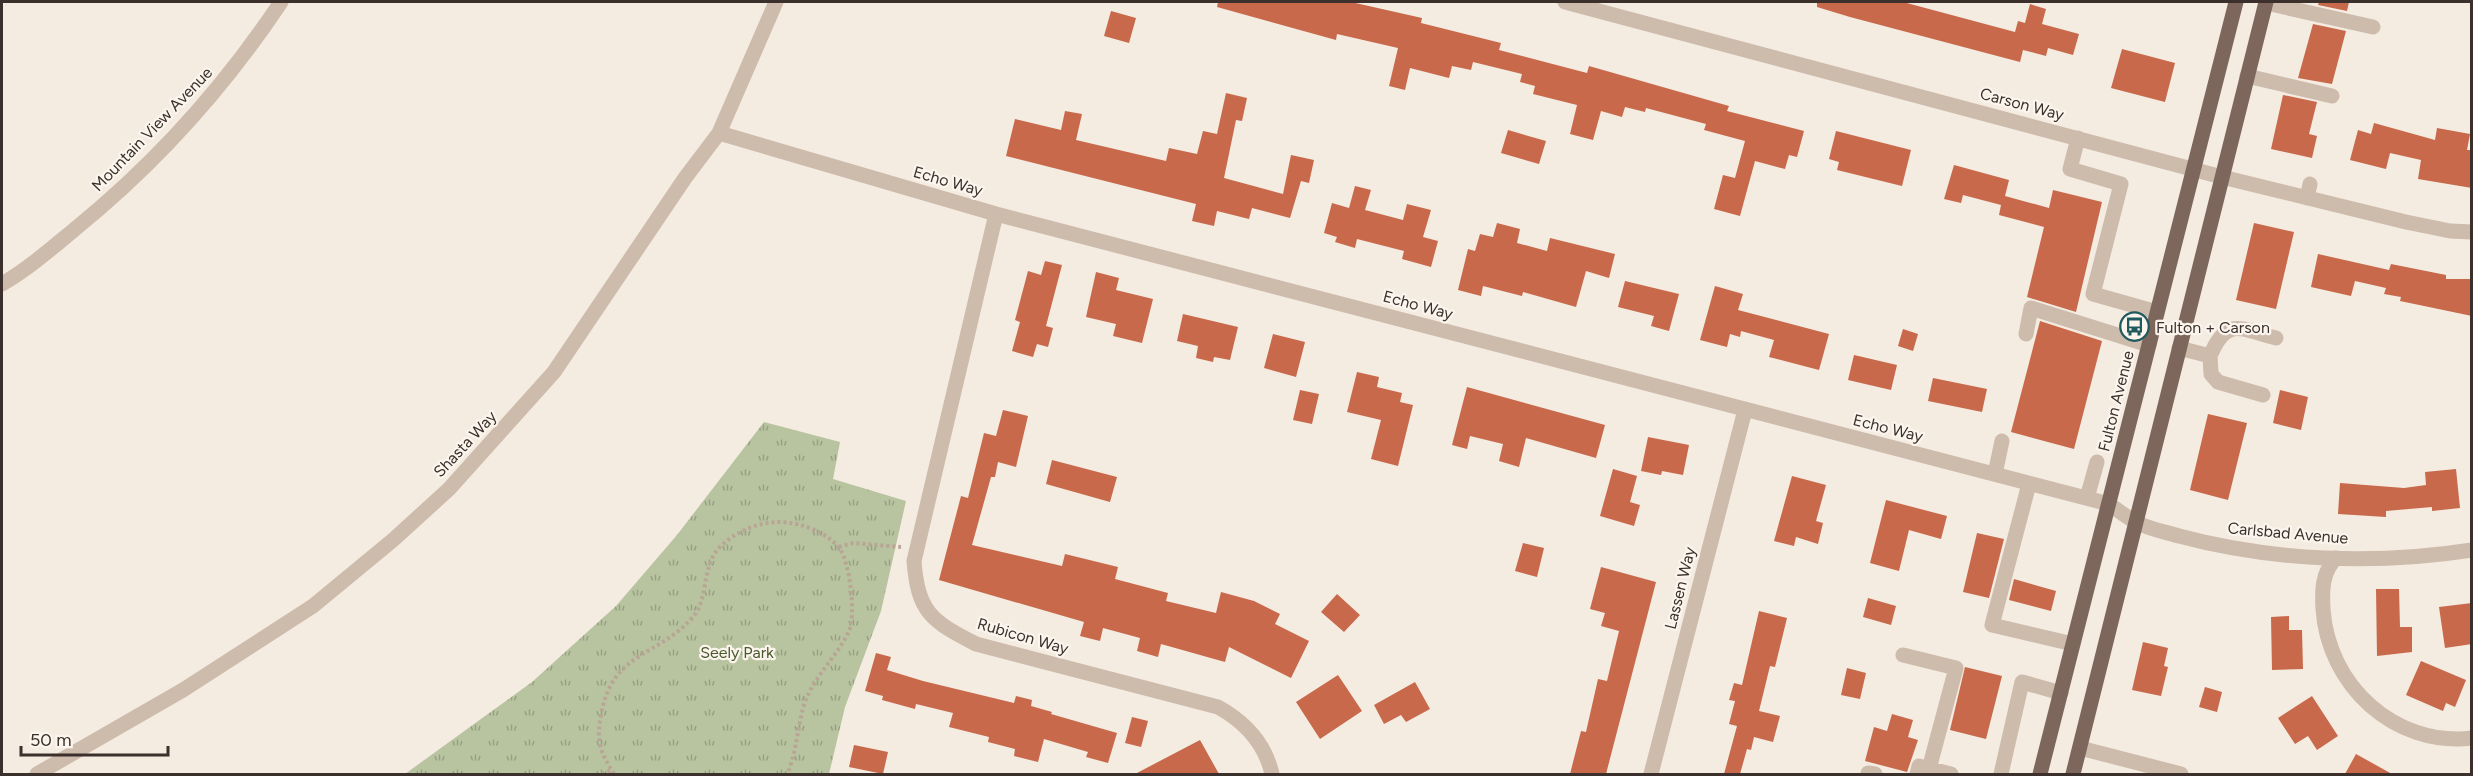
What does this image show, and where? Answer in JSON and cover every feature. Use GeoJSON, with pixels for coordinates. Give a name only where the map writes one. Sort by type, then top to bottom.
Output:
{"type":"FeatureCollection","features":[{"type":"Feature","properties":{"kind":"main road","name":"Fulton Avenue"},"geometry":{"type":"LineString","coordinates":[[2040,774],[2236,2]]}},
{"type":"Feature","properties":{"kind":"main road"},"geometry":{"type":"LineString","coordinates":[[2073,774],[2266,2]]}},
{"type":"Feature","properties":{"kind":"street","name":"Mountain View Avenue"},"geometry":{"type":"LineString","coordinates":[[2,284],[46,253],[101,208],[141,171],[229,74],[281,2]]}},
{"type":"Feature","properties":{"kind":"street","name":"Shasta Way"},"geometry":{"type":"LineString","coordinates":[[37,774],[183,690],[313,606],[393,540],[449,489],[554,372],[685,178],[719,133],[776,2]]}},
{"type":"Feature","properties":{"kind":"street","name":"Carson Way"},"geometry":{"type":"LineString","coordinates":[[1564,2],[2222,177],[2308,191],[2416,224],[2450,231],[2472,232]]}},
{"type":"Feature","properties":{"kind":"street"},"geometry":{"type":"LineString","coordinates":[[2266,2],[2373,27]]}},
{"type":"Feature","properties":{"kind":"street"},"geometry":{"type":"LineString","coordinates":[[2247,76],[2332,96]]}},
{"type":"Feature","properties":{"kind":"street","name":"Echo Way"},"geometry":{"type":"LineString","coordinates":[[719,133],[996,214],[2109,504]]}},
{"type":"Feature","properties":{"kind":"street"},"geometry":{"type":"LineString","coordinates":[[2078,138],[2070,170],[2121,184],[2093,294],[2157,312]]}},
{"type":"Feature","properties":{"kind":"street","name":"Rubicon Way"},"geometry":{"type":"LineString","coordinates":[[996,214],[914,561],[916,587],[926,611],[949,630],[976,644],[1218,707],[1239,720],[1259,742],[1265,750],[1272,774]]}},
{"type":"Feature","properties":{"kind":"street"},"geometry":{"type":"LineString","coordinates":[[2026,334],[2031,308],[2149,345]]}},
{"type":"Feature","properties":{"kind":"street"},"geometry":{"type":"LineString","coordinates":[[2263,395],[2218,382],[2211,374],[2210,356],[2217,340],[2225,331],[2238,328],[2276,338]]}},
{"type":"Feature","properties":{"kind":"street"},"geometry":{"type":"LineString","coordinates":[[2180,348],[2210,356]]}},
{"type":"Feature","properties":{"kind":"street","name":"Lassen Way"},"geometry":{"type":"LineString","coordinates":[[1651,774],[1744,410]]}},
{"type":"Feature","properties":{"kind":"street"},"geometry":{"type":"LineString","coordinates":[[1995,474],[2002,441]]}},
{"type":"Feature","properties":{"kind":"street"},"geometry":{"type":"LineString","coordinates":[[2087,498],[2097,462]]}},
{"type":"Feature","properties":{"kind":"street"},"geometry":{"type":"LineString","coordinates":[[2029,484],[1992,625],[2073,644]]}},
{"type":"Feature","properties":{"kind":"street","name":"Carlsbad Avenue"},"geometry":{"type":"LineString","coordinates":[[2109,504],[2136,523],[2206,543],[2280,554],[2336,558],[2414,556],[2472,550]]}},
{"type":"Feature","properties":{"kind":"street"},"geometry":{"type":"LineString","coordinates":[[2336,558],[2326,570],[2324,627],[2332,654],[2354,690],[2386,718],[2412,731],[2439,738],[2472,738]]}},
{"type":"Feature","properties":{"kind":"street"},"geometry":{"type":"LineString","coordinates":[[1902,655],[1956,668],[1923,772],[1951,774]]}},
{"type":"Feature","properties":{"kind":"street"},"geometry":{"type":"LineString","coordinates":[[2001,774],[2022,682],[2061,693]]}},
{"type":"Feature","properties":{"kind":"street"},"geometry":{"type":"LineString","coordinates":[[2080,748],[2181,774]]}},
{"type":"Feature","properties":{"kind":"path"},"geometry":{"type":"LineString","coordinates":[[602,774],[612,772],[602,756],[598,734],[603,701],[614,678],[626,665],[684,626],[696,614],[707,570],[720,547],[740,532],[760,524],[789,521],[811,528],[839,547],[846,563],[850,586],[851,628],[842,645],[812,687],[804,705],[794,758],[787,774]]}},
{"type":"Feature","properties":{"kind":"path"},"geometry":{"type":"LineString","coordinates":[[839,547],[853,543],[893,545],[916,550]]}},
{"type":"Feature","properties":{"kind":"green space","name":"Seely Park"},"geometry":{"type":"Polygon","coordinates":[[[764,422],[840,442],[833,479],[906,501],[881,611],[845,707],[829,774],[405,774],[532,682],[616,606],[677,535],[764,422]]]}},
{"type":"Feature","properties":{"kind":"building"},"geometry":{"type":"Polygon","coordinates":[[[1218,2],[1351,2],[1422,18],[1421,23],[1501,43],[1499,50],[1587,73],[1589,66],[1729,106],[1727,111],[1804,131],[1797,157],[1789,155],[1785,169],[1755,161],[1740,216],[1714,209],[1723,175],[1735,178],[1745,141],[1704,130],[1706,124],[1646,108],[1645,112],[1625,107],[1622,117],[1601,111],[1593,140],[1570,134],[1577,105],[1533,94],[1535,86],[1520,82],[1522,74],[1473,62],[1471,70],[1452,66],[1449,78],[1410,68],[1405,90],[1389,86],[1398,48],[1337,34],[1336,40],[1217,7],[1218,2]]]}},
{"type":"Feature","properties":{"kind":"building"},"geometry":{"type":"Polygon","coordinates":[[[1817,2],[1903,2],[2015,32],[2018,21],[2025,23],[2030,4],[2046,9],[2042,24],[2079,34],[2073,55],[2048,48],[2046,56],[2023,50],[2020,62],[1850,17],[1817,7],[1817,2]]]}},
{"type":"Feature","properties":{"kind":"building"},"geometry":{"type":"Polygon","coordinates":[[[2319,2],[2349,2],[2347,11],[2318,5],[2319,2]]]}},
{"type":"Feature","properties":{"kind":"building"},"geometry":{"type":"Polygon","coordinates":[[[1111,11],[1136,18],[1129,43],[1104,36],[1111,11]]]}},
{"type":"Feature","properties":{"kind":"building"},"geometry":{"type":"Polygon","coordinates":[[[2313,24],[2346,31],[2332,84],[2298,78],[2313,24]]]}},
{"type":"Feature","properties":{"kind":"building"},"geometry":{"type":"Polygon","coordinates":[[[2122,49],[2175,63],[2165,102],[2111,88],[2122,49]]]}},
{"type":"Feature","properties":{"kind":"building"},"geometry":{"type":"Polygon","coordinates":[[[1226,93],[1247,98],[1242,121],[1236,120],[1224,178],[1283,194],[1291,155],[1314,160],[1309,183],[1301,181],[1290,218],[1252,208],[1249,219],[1217,211],[1214,226],[1192,221],[1196,204],[1006,156],[1015,119],[1061,130],[1065,111],[1082,114],[1076,140],[1166,161],[1169,148],[1197,154],[1203,131],[1217,134],[1226,93]]]}},
{"type":"Feature","properties":{"kind":"building"},"geometry":{"type":"Polygon","coordinates":[[[2283,95],[2317,102],[2309,134],[2317,136],[2312,158],[2271,149],[2283,95]]]}},
{"type":"Feature","properties":{"kind":"building"},"geometry":{"type":"Polygon","coordinates":[[[2374,123],[2435,140],[2437,128],[2470,134],[2467,150],[2472,150],[2472,188],[2418,179],[2421,160],[2390,153],[2386,169],[2350,160],[2358,130],[2371,134],[2374,123]]]}},
{"type":"Feature","properties":{"kind":"building"},"geometry":{"type":"Polygon","coordinates":[[[1508,130],[1546,141],[1539,164],[1501,153],[1508,130]]]}},
{"type":"Feature","properties":{"kind":"building"},"geometry":{"type":"Polygon","coordinates":[[[1836,131],[1911,150],[1902,186],[1837,170],[1839,162],[1829,159],[1836,131]]]}},
{"type":"Feature","properties":{"kind":"building"},"geometry":{"type":"Polygon","coordinates":[[[1954,165],[2009,180],[2005,196],[2049,208],[2053,190],[2102,202],[2076,312],[2027,297],[2044,227],[1999,215],[2001,205],[1963,195],[1961,203],[1944,199],[1954,165]]]}},
{"type":"Feature","properties":{"kind":"building"},"geometry":{"type":"Polygon","coordinates":[[[1355,186],[1371,190],[1365,210],[1403,220],[1407,204],[1431,210],[1423,237],[1438,241],[1431,267],[1402,259],[1404,251],[1357,239],[1355,248],[1335,242],[1337,237],[1324,233],[1332,203],[1349,208],[1355,186]]]}},
{"type":"Feature","properties":{"kind":"building"},"geometry":{"type":"Polygon","coordinates":[[[1497,223],[1520,229],[1517,243],[1547,251],[1550,238],[1615,254],[1609,278],[1586,271],[1576,307],[1523,292],[1522,296],[1483,286],[1481,296],[1458,290],[1468,249],[1475,251],[1480,234],[1493,237],[1497,223]]]}},
{"type":"Feature","properties":{"kind":"building"},"geometry":{"type":"Polygon","coordinates":[[[2254,223],[2294,232],[2276,309],[2236,300],[2254,223]]]}},
{"type":"Feature","properties":{"kind":"building"},"geometry":{"type":"Polygon","coordinates":[[[2318,254],[2389,270],[2391,264],[2446,275],[2446,279],[2472,279],[2472,316],[2400,301],[2401,297],[2384,294],[2386,288],[2355,281],[2351,296],[2311,287],[2318,254]]]}},
{"type":"Feature","properties":{"kind":"building"},"geometry":{"type":"Polygon","coordinates":[[[1045,261],[1062,265],[1046,326],[1053,328],[1048,347],[1037,344],[1033,357],[1012,351],[1020,322],[1015,320],[1028,271],[1041,275],[1045,261]]]}},
{"type":"Feature","properties":{"kind":"building"},"geometry":{"type":"Polygon","coordinates":[[[1096,272],[1119,278],[1116,290],[1153,299],[1142,343],[1113,336],[1116,324],[1086,317],[1096,272]]]}},
{"type":"Feature","properties":{"kind":"building"},"geometry":{"type":"Polygon","coordinates":[[[1625,281],[1679,294],[1669,331],[1651,326],[1654,316],[1618,307],[1625,281]]]}},
{"type":"Feature","properties":{"kind":"building"},"geometry":{"type":"Polygon","coordinates":[[[1715,286],[1743,294],[1738,310],[1829,334],[1819,370],[1769,357],[1774,340],[1741,331],[1740,337],[1730,334],[1727,347],[1700,340],[1715,286]]]}},
{"type":"Feature","properties":{"kind":"building"},"geometry":{"type":"Polygon","coordinates":[[[1183,314],[1238,327],[1230,360],[1214,357],[1213,362],[1196,358],[1198,346],[1177,341],[1183,314]]]}},
{"type":"Feature","properties":{"kind":"building"},"geometry":{"type":"Polygon","coordinates":[[[2040,321],[2102,341],[2074,449],[2011,432],[2040,321]]]}},
{"type":"Feature","properties":{"kind":"building"},"geometry":{"type":"Polygon","coordinates":[[[1903,329],[1918,334],[1913,351],[1898,346],[1903,329]]]}},
{"type":"Feature","properties":{"kind":"building"},"geometry":{"type":"Polygon","coordinates":[[[1273,334],[1305,342],[1296,377],[1264,368],[1273,334]]]}},
{"type":"Feature","properties":{"kind":"building"},"geometry":{"type":"Polygon","coordinates":[[[1854,355],[1897,365],[1891,390],[1848,380],[1854,355]]]}},
{"type":"Feature","properties":{"kind":"building"},"geometry":{"type":"Polygon","coordinates":[[[1357,372],[1379,377],[1377,387],[1402,393],[1400,402],[1413,405],[1398,466],[1371,459],[1381,420],[1347,412],[1357,372]]]}},
{"type":"Feature","properties":{"kind":"building"},"geometry":{"type":"Polygon","coordinates":[[[1933,378],[1987,389],[1982,412],[1928,401],[1933,378]]]}},
{"type":"Feature","properties":{"kind":"building"},"geometry":{"type":"Polygon","coordinates":[[[1467,387],[1605,425],[1596,458],[1526,438],[1519,467],[1499,461],[1503,444],[1470,436],[1467,449],[1452,445],[1467,387]]]}},
{"type":"Feature","properties":{"kind":"building"},"geometry":{"type":"Polygon","coordinates":[[[1300,390],[1319,394],[1312,424],[1293,420],[1300,390]]]}},
{"type":"Feature","properties":{"kind":"building"},"geometry":{"type":"Polygon","coordinates":[[[2280,390],[2308,397],[2301,430],[2273,423],[2280,390]]]}},
{"type":"Feature","properties":{"kind":"building"},"geometry":{"type":"Polygon","coordinates":[[[1003,410],[1028,416],[1016,467],[998,462],[995,477],[991,477],[972,545],[1062,566],[1065,554],[1118,567],[1115,579],[1168,593],[1166,601],[1216,613],[1221,592],[1254,601],[1280,614],[1275,624],[1309,641],[1291,678],[1229,647],[1225,662],[1161,644],[1158,657],[1137,651],[1140,638],[1103,628],[1100,641],[1080,636],[1084,622],[939,580],[961,496],[968,498],[984,433],[996,436],[1003,410]]]}},
{"type":"Feature","properties":{"kind":"building"},"geometry":{"type":"Polygon","coordinates":[[[2208,414],[2247,423],[2228,500],[2190,490],[2208,414]]]}},
{"type":"Feature","properties":{"kind":"building"},"geometry":{"type":"Polygon","coordinates":[[[1648,437],[1689,445],[1683,475],[1662,471],[1661,475],[1641,471],[1648,437]]]}},
{"type":"Feature","properties":{"kind":"building"},"geometry":{"type":"Polygon","coordinates":[[[1052,460],[1117,477],[1110,502],[1046,484],[1052,460]]]}},
{"type":"Feature","properties":{"kind":"building"},"geometry":{"type":"Polygon","coordinates":[[[1613,469],[1637,476],[1630,502],[1640,505],[1634,526],[1600,516],[1613,469]]]}},
{"type":"Feature","properties":{"kind":"building"},"geometry":{"type":"Polygon","coordinates":[[[2456,469],[2460,508],[2432,511],[2432,507],[2386,511],[2386,517],[2338,514],[2340,483],[2404,488],[2426,485],[2425,472],[2456,469]]]}},
{"type":"Feature","properties":{"kind":"building"},"geometry":{"type":"Polygon","coordinates":[[[1792,476],[1826,485],[1816,521],[1823,523],[1818,544],[1796,537],[1794,546],[1774,541],[1792,476]]]}},
{"type":"Feature","properties":{"kind":"building"},"geometry":{"type":"Polygon","coordinates":[[[1886,500],[1947,516],[1941,539],[1909,530],[1899,571],[1870,563],[1886,500]]]}},
{"type":"Feature","properties":{"kind":"building"},"geometry":{"type":"Polygon","coordinates":[[[1977,533],[2004,539],[1989,598],[1963,592],[1977,533]]]}},
{"type":"Feature","properties":{"kind":"building"},"geometry":{"type":"Polygon","coordinates":[[[1523,543],[1544,548],[1537,577],[1515,571],[1523,543]]]}},
{"type":"Feature","properties":{"kind":"building"},"geometry":{"type":"Polygon","coordinates":[[[1601,567],[1656,582],[1606,774],[1570,774],[1581,731],[1586,732],[1598,679],[1607,681],[1619,631],[1601,626],[1605,613],[1590,609],[1601,567]]]}},
{"type":"Feature","properties":{"kind":"building"},"geometry":{"type":"Polygon","coordinates":[[[2014,579],[2056,591],[2051,611],[2009,600],[2014,579]]]}},
{"type":"Feature","properties":{"kind":"building"},"geometry":{"type":"Polygon","coordinates":[[[2376,589],[2399,589],[2400,627],[2412,627],[2412,652],[2377,656],[2376,589]]]}},
{"type":"Feature","properties":{"kind":"building"},"geometry":{"type":"Polygon","coordinates":[[[1337,594],[1360,615],[1344,632],[1321,612],[1337,594]]]}},
{"type":"Feature","properties":{"kind":"building"},"geometry":{"type":"Polygon","coordinates":[[[1868,598],[1896,606],[1891,625],[1863,617],[1868,598]]]}},
{"type":"Feature","properties":{"kind":"building"},"geometry":{"type":"Polygon","coordinates":[[[2472,603],[2472,644],[2445,648],[2439,607],[2472,603]]]}},
{"type":"Feature","properties":{"kind":"building"},"geometry":{"type":"Polygon","coordinates":[[[1759,611],[1787,618],[1775,667],[1770,666],[1759,711],[1780,716],[1773,742],[1754,737],[1751,750],[1747,749],[1740,774],[1724,774],[1737,726],[1729,724],[1735,701],[1729,700],[1734,683],[1742,685],[1759,611]]]}},
{"type":"Feature","properties":{"kind":"building"},"geometry":{"type":"Polygon","coordinates":[[[2289,616],[2289,630],[2302,630],[2303,669],[2272,670],[2271,617],[2289,616]]]}},
{"type":"Feature","properties":{"kind":"building"},"geometry":{"type":"Polygon","coordinates":[[[2143,642],[2168,648],[2164,666],[2168,667],[2161,696],[2132,690],[2143,642]]]}},
{"type":"Feature","properties":{"kind":"building"},"geometry":{"type":"Polygon","coordinates":[[[876,653],[891,657],[887,670],[1014,703],[1016,696],[1032,700],[1031,706],[1052,712],[1051,714],[1117,733],[1108,763],[1086,757],[1088,752],[1044,739],[1038,762],[1014,756],[1015,749],[988,742],[989,737],[949,727],[953,713],[916,704],[915,709],[882,700],[883,696],[865,691],[876,653]]]}},
{"type":"Feature","properties":{"kind":"building"},"geometry":{"type":"Polygon","coordinates":[[[2421,661],[2466,680],[2455,707],[2446,703],[2443,711],[2406,695],[2421,661]]]}},
{"type":"Feature","properties":{"kind":"building"},"geometry":{"type":"Polygon","coordinates":[[[1965,667],[2002,676],[1986,739],[1950,730],[1965,667]]]}},
{"type":"Feature","properties":{"kind":"building"},"geometry":{"type":"Polygon","coordinates":[[[1847,668],[1866,673],[1860,699],[1841,695],[1847,668]]]}},
{"type":"Feature","properties":{"kind":"building"},"geometry":{"type":"Polygon","coordinates":[[[1338,675],[1362,711],[1320,739],[1296,702],[1338,675]]]}},
{"type":"Feature","properties":{"kind":"building"},"geometry":{"type":"Polygon","coordinates":[[[1415,682],[1430,709],[1406,722],[1401,715],[1384,724],[1374,705],[1415,682]]]}},
{"type":"Feature","properties":{"kind":"building"},"geometry":{"type":"Polygon","coordinates":[[[2205,687],[2222,692],[2217,712],[2199,707],[2205,687]]]}},
{"type":"Feature","properties":{"kind":"building"},"geometry":{"type":"Polygon","coordinates":[[[2312,696],[2338,736],[2317,750],[2308,736],[2295,744],[2278,718],[2312,696]]]}},
{"type":"Feature","properties":{"kind":"building"},"geometry":{"type":"Polygon","coordinates":[[[1892,714],[1913,720],[1908,737],[1918,740],[1907,772],[1865,761],[1874,727],[1887,731],[1892,714]]]}},
{"type":"Feature","properties":{"kind":"building"},"geometry":{"type":"Polygon","coordinates":[[[1132,717],[1148,721],[1141,747],[1125,743],[1132,717]]]}},
{"type":"Feature","properties":{"kind":"building"},"geometry":{"type":"Polygon","coordinates":[[[1200,740],[1219,774],[1135,774],[1200,740]]]}},
{"type":"Feature","properties":{"kind":"building"},"geometry":{"type":"Polygon","coordinates":[[[854,745],[888,752],[883,774],[849,767],[854,745]]]}},
{"type":"Feature","properties":{"kind":"building"},"geometry":{"type":"Polygon","coordinates":[[[2356,754],[2392,774],[2345,774],[2356,754]]]}},
{"type":"Feature","properties":{"kind":"place","name":"Fulton + Carson"},"geometry":{"type":"Point","coordinates":[2135,327]}}]}
